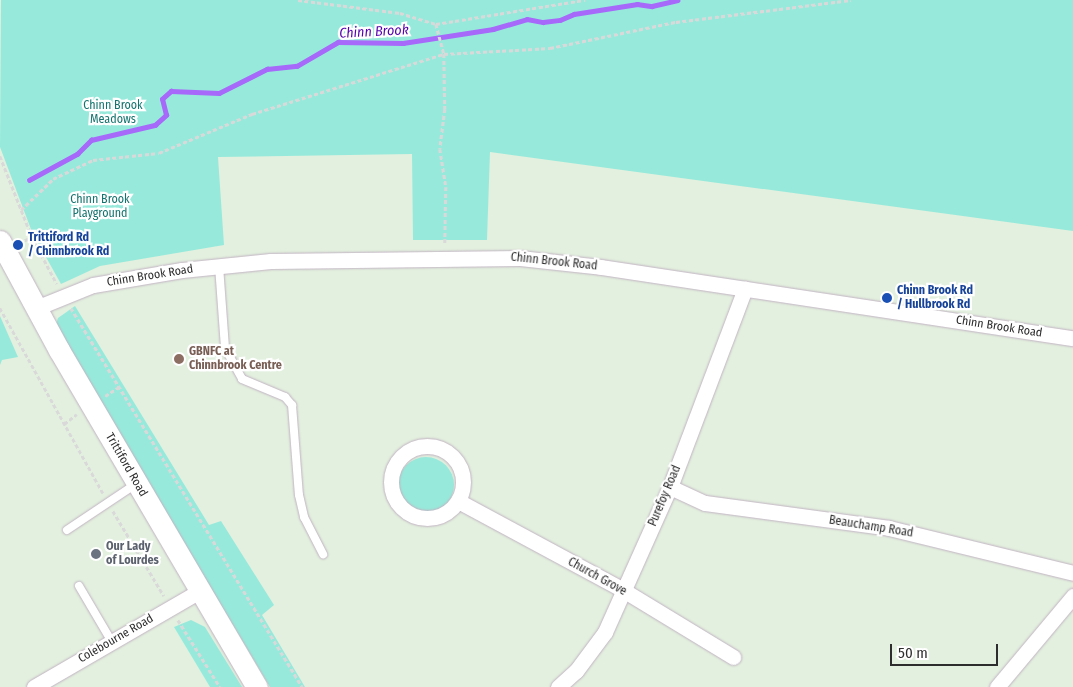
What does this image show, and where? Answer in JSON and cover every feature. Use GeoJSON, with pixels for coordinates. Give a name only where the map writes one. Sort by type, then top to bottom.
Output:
{"type":"FeatureCollection","features":[{"type":"Feature","properties":{"kind":"street","name":"Trittiford Road"},"geometry":{"type":"LineString","coordinates":[[0,241],[36,308],[198,592],[257,687]]}},
{"type":"Feature","properties":{"kind":"street","name":"Chinn Brook Road"},"geometry":{"type":"LineString","coordinates":[[36,308],[93,284],[219,266],[271,261],[445,256],[520,258],[745,289],[1073,338]]}},
{"type":"Feature","properties":{"kind":"street","name":"Purefoy Road"},"geometry":{"type":"LineString","coordinates":[[558,687],[576,671],[605,632],[670,487],[745,289]]}},
{"type":"Feature","properties":{"kind":"street"},"geometry":{"type":"LineString","coordinates":[[419,448],[443,450],[453,457],[461,472],[462,490],[458,501],[450,510],[434,517],[417,517],[407,512],[396,498],[391,482],[399,460],[419,448]]}},
{"type":"Feature","properties":{"kind":"street","name":"Beauchamp Road"},"geometry":{"type":"LineString","coordinates":[[670,487],[706,504],[889,528],[1073,572]]}},
{"type":"Feature","properties":{"kind":"street","name":"Church Grove"},"geometry":{"type":"LineString","coordinates":[[458,501],[623,590],[733,657]]}},
{"type":"Feature","properties":{"kind":"street","name":"Colebourne Road"},"geometry":{"type":"LineString","coordinates":[[34,687],[198,592]]}},
{"type":"Feature","properties":{"kind":"street"},"geometry":{"type":"LineString","coordinates":[[996,687],[1073,596]]}},
{"type":"Feature","properties":{"kind":"lane"},"geometry":{"type":"LineString","coordinates":[[219,266],[226,348],[242,379],[285,397],[292,405],[302,507],[323,554]]}},
{"type":"Feature","properties":{"kind":"lane"},"geometry":{"type":"LineString","coordinates":[[67,530],[136,484]]}},
{"type":"Feature","properties":{"kind":"lane"},"geometry":{"type":"LineString","coordinates":[[79,586],[112,642]]}},
{"type":"Feature","properties":{"kind":"path"},"geometry":{"type":"LineString","coordinates":[[298,0],[400,13],[436,24],[585,0]]}},
{"type":"Feature","properties":{"kind":"path"},"geometry":{"type":"LineString","coordinates":[[21,210],[53,179],[93,160],[159,153],[252,114],[444,54],[550,48],[676,22],[851,0]]}},
{"type":"Feature","properties":{"kind":"path"},"geometry":{"type":"LineString","coordinates":[[436,24],[443,43],[444,54],[445,109],[440,149],[446,187],[445,256]]}},
{"type":"Feature","properties":{"kind":"path"},"geometry":{"type":"LineString","coordinates":[[0,156],[32,238],[63,296],[302,687]]}},
{"type":"Feature","properties":{"kind":"path"},"geometry":{"type":"LineString","coordinates":[[0,308],[108,502],[170,608],[220,687]]}},
{"type":"Feature","properties":{"kind":"green space","name":"Chinn Brook Meadows"},"geometry":{"type":"Polygon","coordinates":[[[1,0],[1073,0],[1073,231],[490,152],[487,240],[413,240],[412,154],[218,157],[224,245],[100,266],[61,284],[32,232],[0,147],[1,0]]]}},
{"type":"Feature","properties":{"kind":"green space"},"geometry":{"type":"Polygon","coordinates":[[[75,306],[209,525],[221,521],[274,605],[262,615],[305,687],[270,687],[55,327],[58,318],[75,306]]]}},
{"type":"Feature","properties":{"kind":"green space"},"geometry":{"type":"Polygon","coordinates":[[[0,316],[18,357],[2,360],[0,365],[0,316]]]}},
{"type":"Feature","properties":{"kind":"green space"},"geometry":{"type":"Polygon","coordinates":[[[426,457],[437,459],[446,465],[452,474],[454,485],[452,496],[446,505],[437,511],[426,513],[415,511],[406,505],[400,496],[398,485],[400,474],[406,465],[415,459],[426,457]]]}},
{"type":"Feature","properties":{"kind":"green space"},"geometry":{"type":"Polygon","coordinates":[[[191,620],[205,627],[242,687],[210,687],[174,627],[191,620]]]}},
{"type":"Feature","properties":{"kind":"waterway","name":"Chinn Brook"},"geometry":{"type":"LineString","coordinates":[[29,180],[77,154],[91,140],[155,125],[166,115],[162,99],[171,91],[219,93],[267,69],[297,66],[338,42],[403,43],[493,29],[527,19],[543,22],[560,20],[574,14],[637,4],[652,6],[677,0]]}},
{"type":"Feature","properties":{"kind":"place","name":"Trittiford Rd / Chinnbrook Rd"},"geometry":{"type":"Point","coordinates":[18,245]}},
{"type":"Feature","properties":{"kind":"place","name":"Chinn Brook Rd / Hullbrook Rd"},"geometry":{"type":"Point","coordinates":[887,298]}},
{"type":"Feature","properties":{"kind":"place","name":"GBNFC at Chinnbrook Centre"},"geometry":{"type":"Point","coordinates":[179,359]}},
{"type":"Feature","properties":{"kind":"place","name":"Our Lady of Lourdes"},"geometry":{"type":"Point","coordinates":[96,554]}},
{"type":"Feature","properties":{"kind":"park label","name":"Chinn Brook Playground"},"geometry":{"type":"Point","coordinates":[100,207]}}]}
